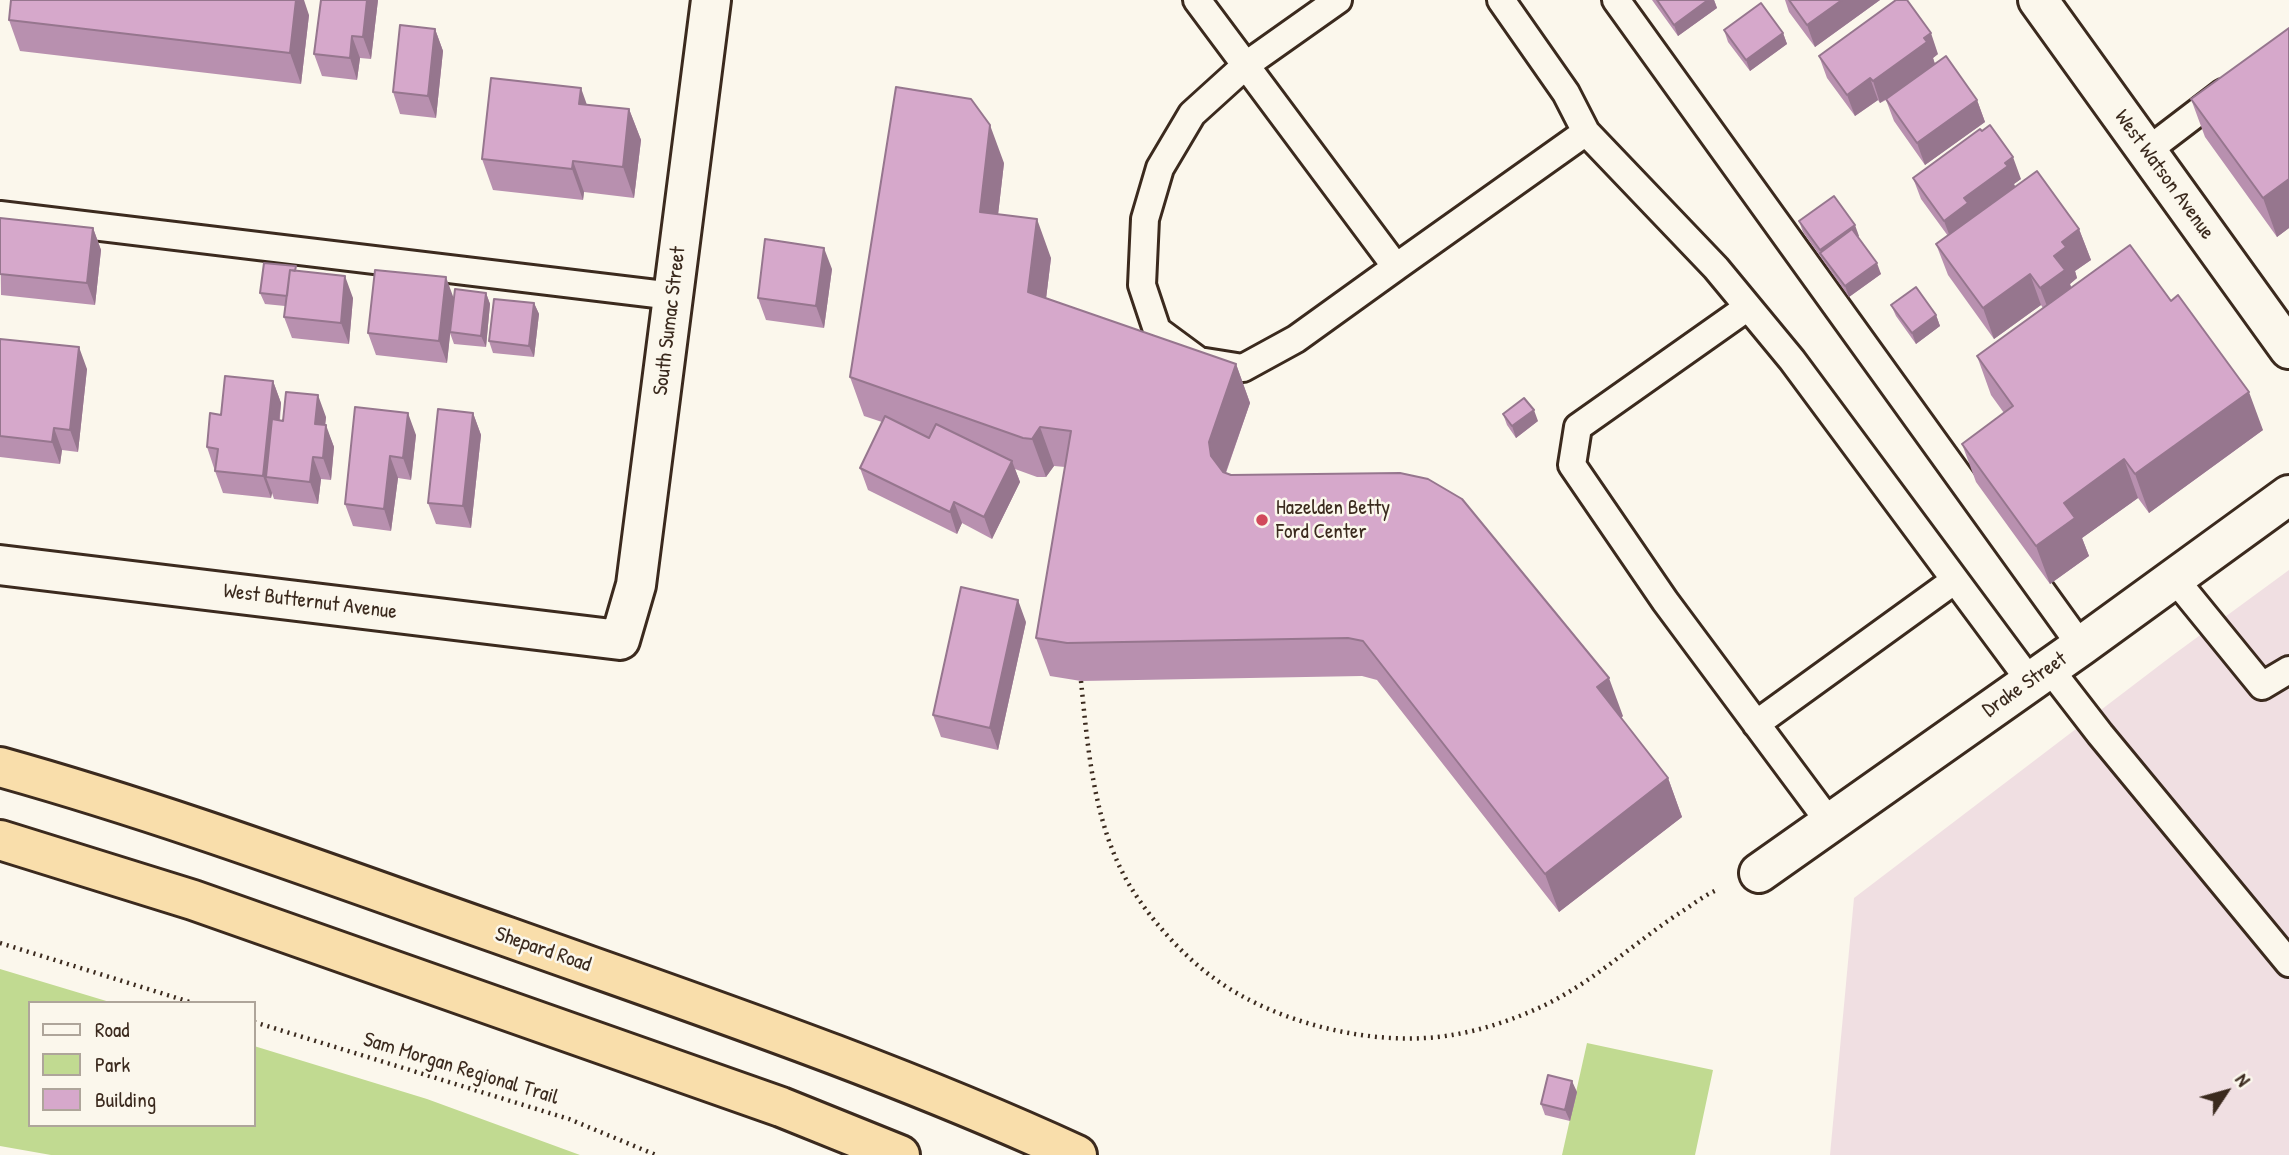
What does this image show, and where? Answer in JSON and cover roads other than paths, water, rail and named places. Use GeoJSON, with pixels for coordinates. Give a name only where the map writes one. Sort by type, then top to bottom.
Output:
{"type":"FeatureCollection","features":[{"type":"Feature","properties":{"kind":"highway","name":"Shepard Road"},"geometry":{"type":"LineString","coordinates":[[0,767],[222,837],[797,1040],[1004,1121],[1077,1155]]}},
{"type":"Feature","properties":{"kind":"highway"},"geometry":{"type":"LineString","coordinates":[[0,840],[206,905],[781,1107],[900,1155]]}},
{"type":"Feature","properties":{"kind":"street","name":"South Sumac Street"},"geometry":{"type":"LineString","coordinates":[[620,640],[636,585],[711,0]]}},
{"type":"Feature","properties":{"kind":"street","name":"West Watson Avenue"},"geometry":{"type":"LineString","coordinates":[[2038,0],[2289,349]]}},
{"type":"Feature","properties":{"kind":"street","name":"Drake Street"},"geometry":{"type":"LineString","coordinates":[[1759,873],[2081,646],[2289,495]]}},
{"type":"Feature","properties":{"kind":"street","name":"West Butternut Avenue"},"geometry":{"type":"LineString","coordinates":[[0,565],[620,640]]}},
{"type":"Feature","properties":{"kind":"lane"},"geometry":{"type":"LineString","coordinates":[[1197,0],[1396,267]]}},
{"type":"Feature","properties":{"kind":"lane"},"geometry":{"type":"LineString","coordinates":[[1339,0],[1246,65],[1192,114],[1160,168],[1145,219],[1142,285],[1157,330],[1199,361],[1243,368],[1296,339],[1586,132]]}},
{"type":"Feature","properties":{"kind":"lane"},"geometry":{"type":"LineString","coordinates":[[1501,0],[1566,93],[1586,132],[1716,268],[1793,360],[1955,580],[2040,675],[2100,734],[2289,963]]}},
{"type":"Feature","properties":{"kind":"lane"},"geometry":{"type":"LineString","coordinates":[[1616,0],[2081,646]]}},
{"type":"Feature","properties":{"kind":"lane"},"geometry":{"type":"LineString","coordinates":[[2147,151],[2238,81]]}},
{"type":"Feature","properties":{"kind":"lane"},"geometry":{"type":"LineString","coordinates":[[0,215],[673,296]]}},
{"type":"Feature","properties":{"kind":"lane"},"geometry":{"type":"LineString","coordinates":[[1748,307],[1578,427],[1572,465],[1665,601],[1830,823]]}},
{"type":"Feature","properties":{"kind":"lane"},"geometry":{"type":"LineString","coordinates":[[2174,578],[2262,686],[2289,689]]}},
{"type":"Feature","properties":{"kind":"lane"},"geometry":{"type":"LineString","coordinates":[[1756,724],[1955,580]]}},
{"type":"Feature","properties":{"kind":"lane"},"geometry":{"type":"LineString","coordinates":[[2262,686],[2289,670]]}},
{"type":"Feature","properties":{"kind":"place","name":"Hazelden Betty Ford Center"},"geometry":{"type":"Point","coordinates":[1262,520]}}]}
